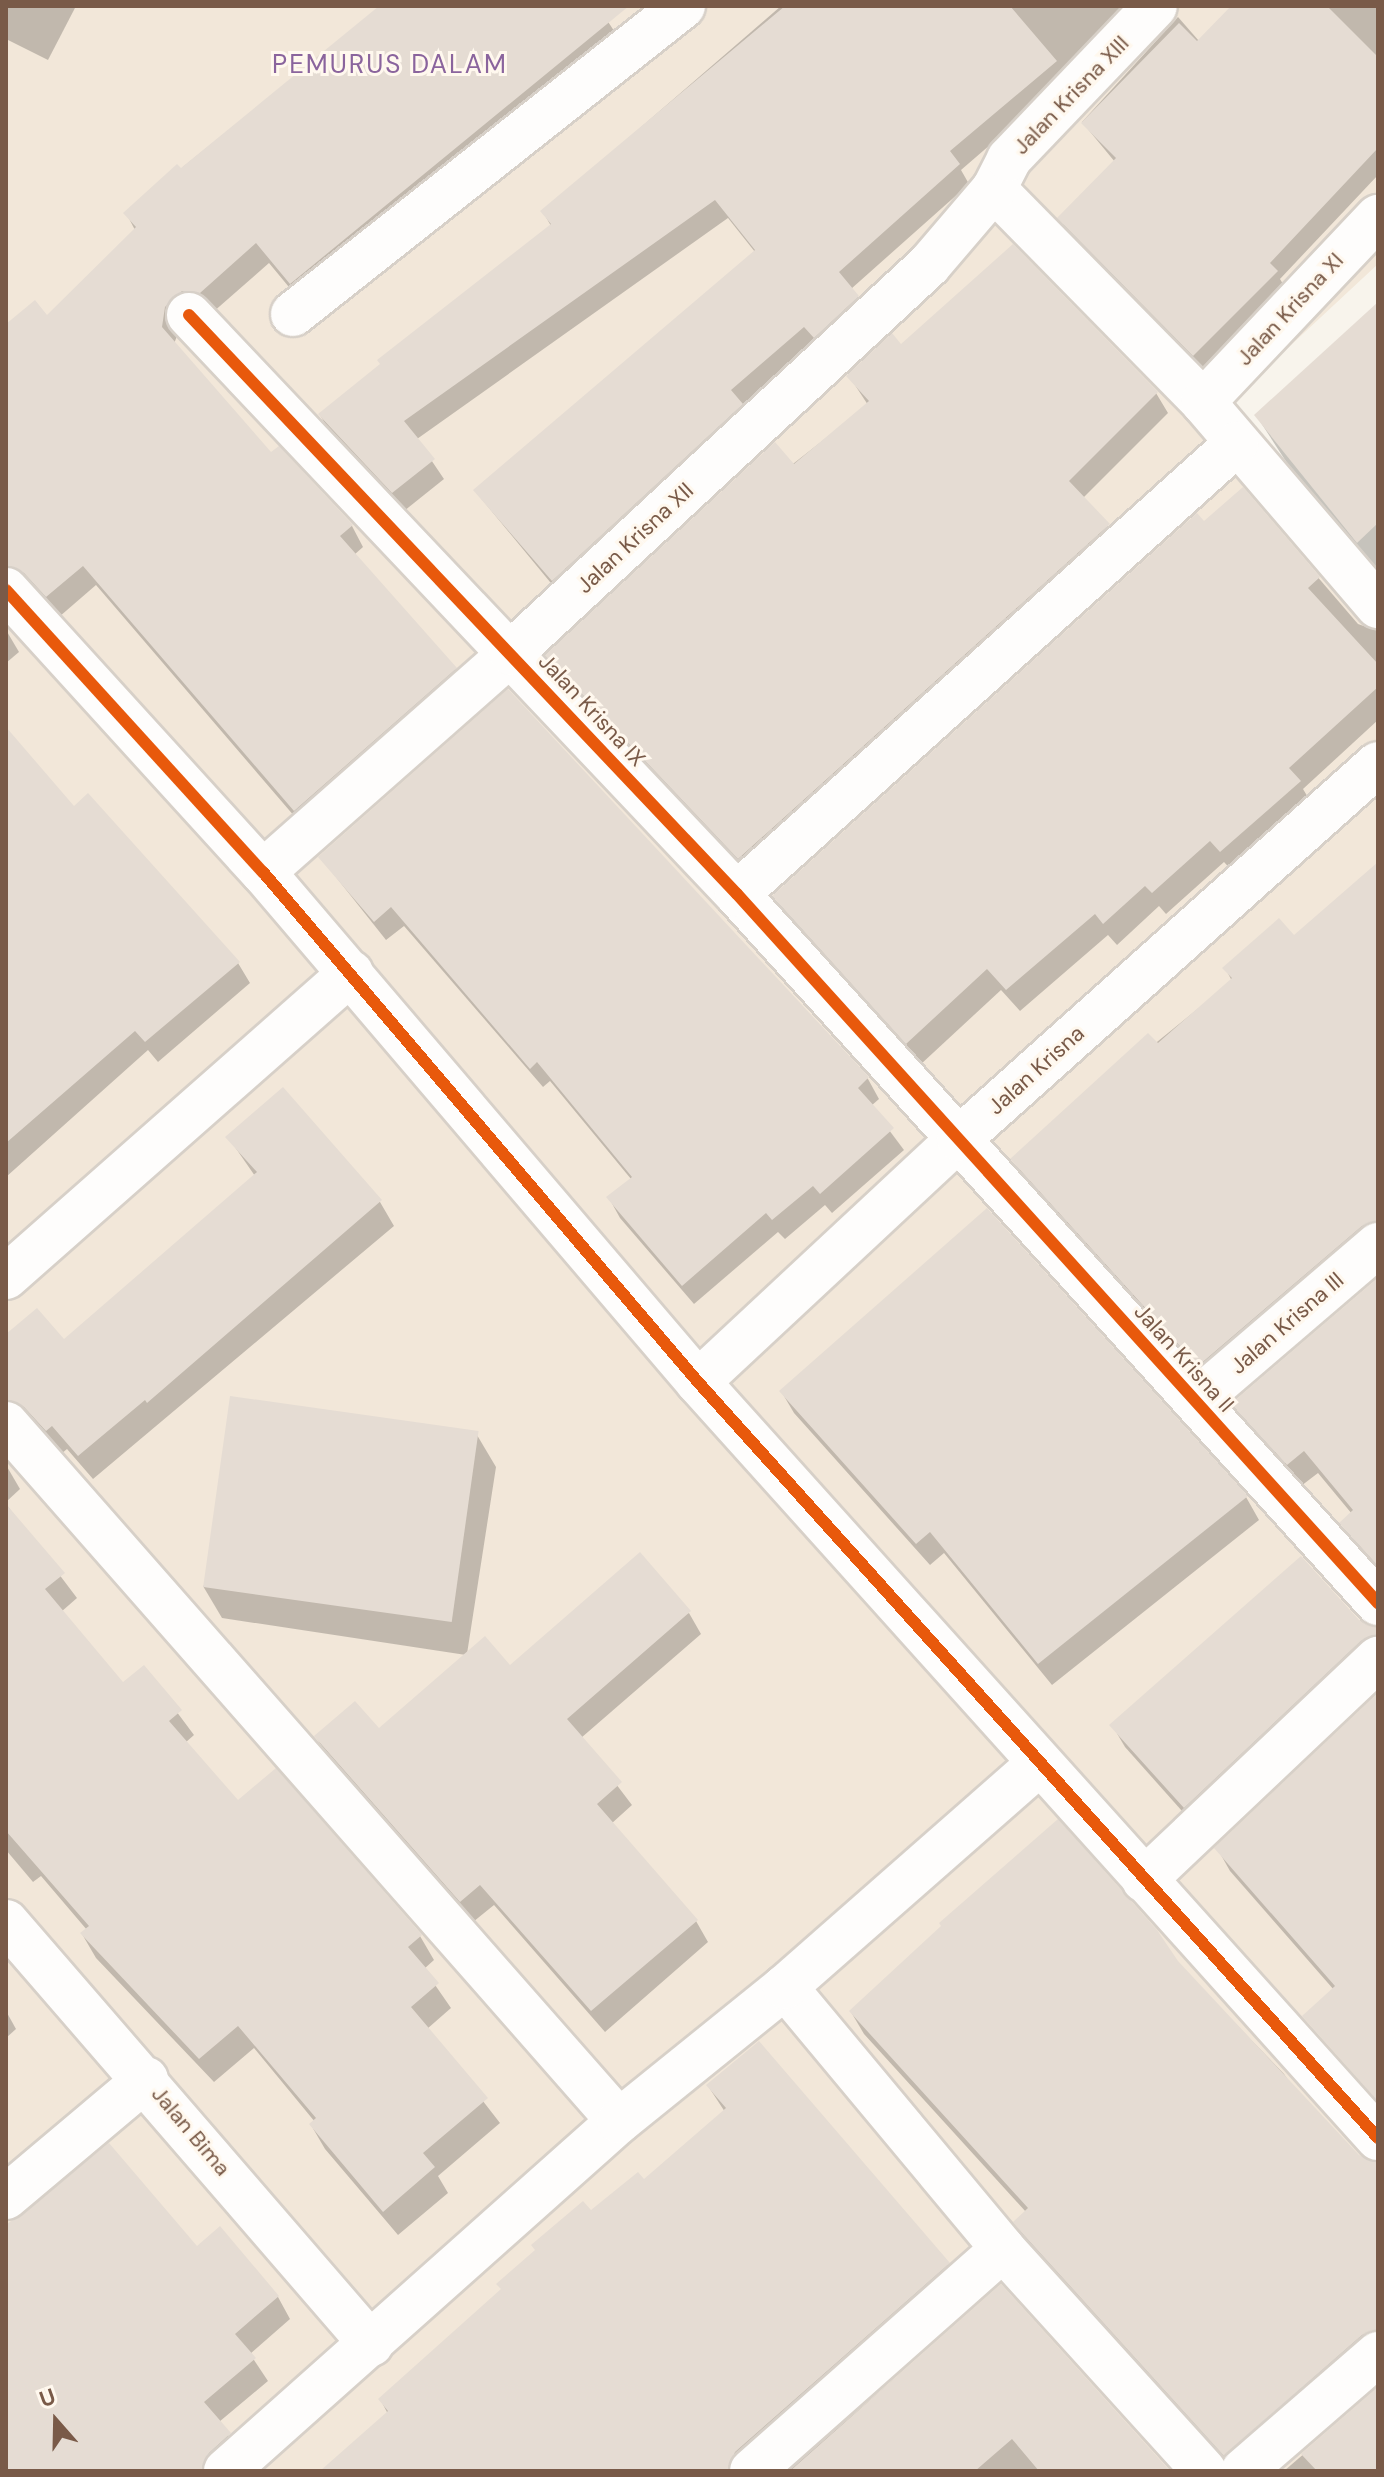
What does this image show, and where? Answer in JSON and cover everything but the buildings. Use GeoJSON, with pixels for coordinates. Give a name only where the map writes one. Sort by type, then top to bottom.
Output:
{"type":"FeatureCollection","features":[{"type":"Feature","properties":{"kind":"street"},"geometry":{"type":"LineString","coordinates":[[293,314],[683,6]]}},
{"type":"Feature","properties":{"kind":"street","name":"Jalan Krisna XIII"},"geometry":{"type":"LineString","coordinates":[[994,189],[1009,159],[1155,6]]}},
{"type":"Feature","properties":{"kind":"street"},"geometry":{"type":"LineString","coordinates":[[994,189],[1203,402],[1378,606]]}},
{"type":"Feature","properties":{"kind":"street","name":"Jalan Krisna XII"},"geometry":{"type":"LineString","coordinates":[[263,872],[511,653],[929,265],[994,189]]}},
{"type":"Feature","properties":{"kind":"street","name":"Jalan Krisna XI"},"geometry":{"type":"LineString","coordinates":[[1203,402],[1378,217]]}},
{"type":"Feature","properties":{"kind":"street","name":"Jalan Krisna IX"},"geometry":{"type":"LineString","coordinates":[[189,315],[737,894],[959,1139]]}},
{"type":"Feature","properties":{"kind":"street"},"geometry":{"type":"LineString","coordinates":[[737,894],[1236,444]]}},
{"type":"Feature","properties":{"kind":"street"},"geometry":{"type":"LineString","coordinates":[[6,590],[263,872],[698,1382],[1378,2138]]}},
{"type":"Feature","properties":{"kind":"street","name":"Jalan Krisna"},"geometry":{"type":"LineString","coordinates":[[698,1382],[959,1139],[1378,764]]}},
{"type":"Feature","properties":{"kind":"street"},"geometry":{"type":"LineString","coordinates":[[6,1277],[351,973]]}},
{"type":"Feature","properties":{"kind":"street","name":"Jalan Krisna II"},"geometry":{"type":"LineString","coordinates":[[959,1139],[1378,1603]]}},
{"type":"Feature","properties":{"kind":"street","name":"Jalan Krisna III"},"geometry":{"type":"LineString","coordinates":[[1196,1401],[1378,1245]]}},
{"type":"Feature","properties":{"kind":"street"},"geometry":{"type":"LineString","coordinates":[[6,1424],[619,2121]]}},
{"type":"Feature","properties":{"kind":"street"},"geometry":{"type":"LineString","coordinates":[[1144,1880],[1378,1659]]}},
{"type":"Feature","properties":{"kind":"street"},"geometry":{"type":"LineString","coordinates":[[226,2471],[619,2121],[785,1987],[1039,1764]]}},
{"type":"Feature","properties":{"kind":"street","name":"Jalan Bima"},"geometry":{"type":"LineString","coordinates":[[6,1922],[146,2079],[371,2344]]}},
{"type":"Feature","properties":{"kind":"street"},"geometry":{"type":"LineString","coordinates":[[785,1987],[1003,2249],[1204,2471]]}},
{"type":"Feature","properties":{"kind":"street"},"geometry":{"type":"LineString","coordinates":[[6,2197],[146,2079]]}},
{"type":"Feature","properties":{"kind":"street"},"geometry":{"type":"LineString","coordinates":[[752,2471],[1003,2249]]}},
{"type":"Feature","properties":{"kind":"street"},"geometry":{"type":"LineString","coordinates":[[1243,2471],[1378,2354]]}},
{"type":"Feature","properties":{"kind":"shaded area"},"geometry":{"type":"Polygon","coordinates":[[[6,6],[1378,6],[1378,264],[1232,400],[1378,598],[1378,2471],[6,2471],[6,6]]]}},
{"type":"Feature","properties":{"kind":"cycle path"},"geometry":{"type":"LineString","coordinates":[[189,315],[737,894],[1378,1603]]}},
{"type":"Feature","properties":{"kind":"cycle path"},"geometry":{"type":"LineString","coordinates":[[6,590],[263,872],[698,1382],[1378,2138]]}},
{"type":"Feature","properties":{"kind":"district","name":"PEMURUS DALAM"},"geometry":{"type":"Point","coordinates":[390,65]}}]}
